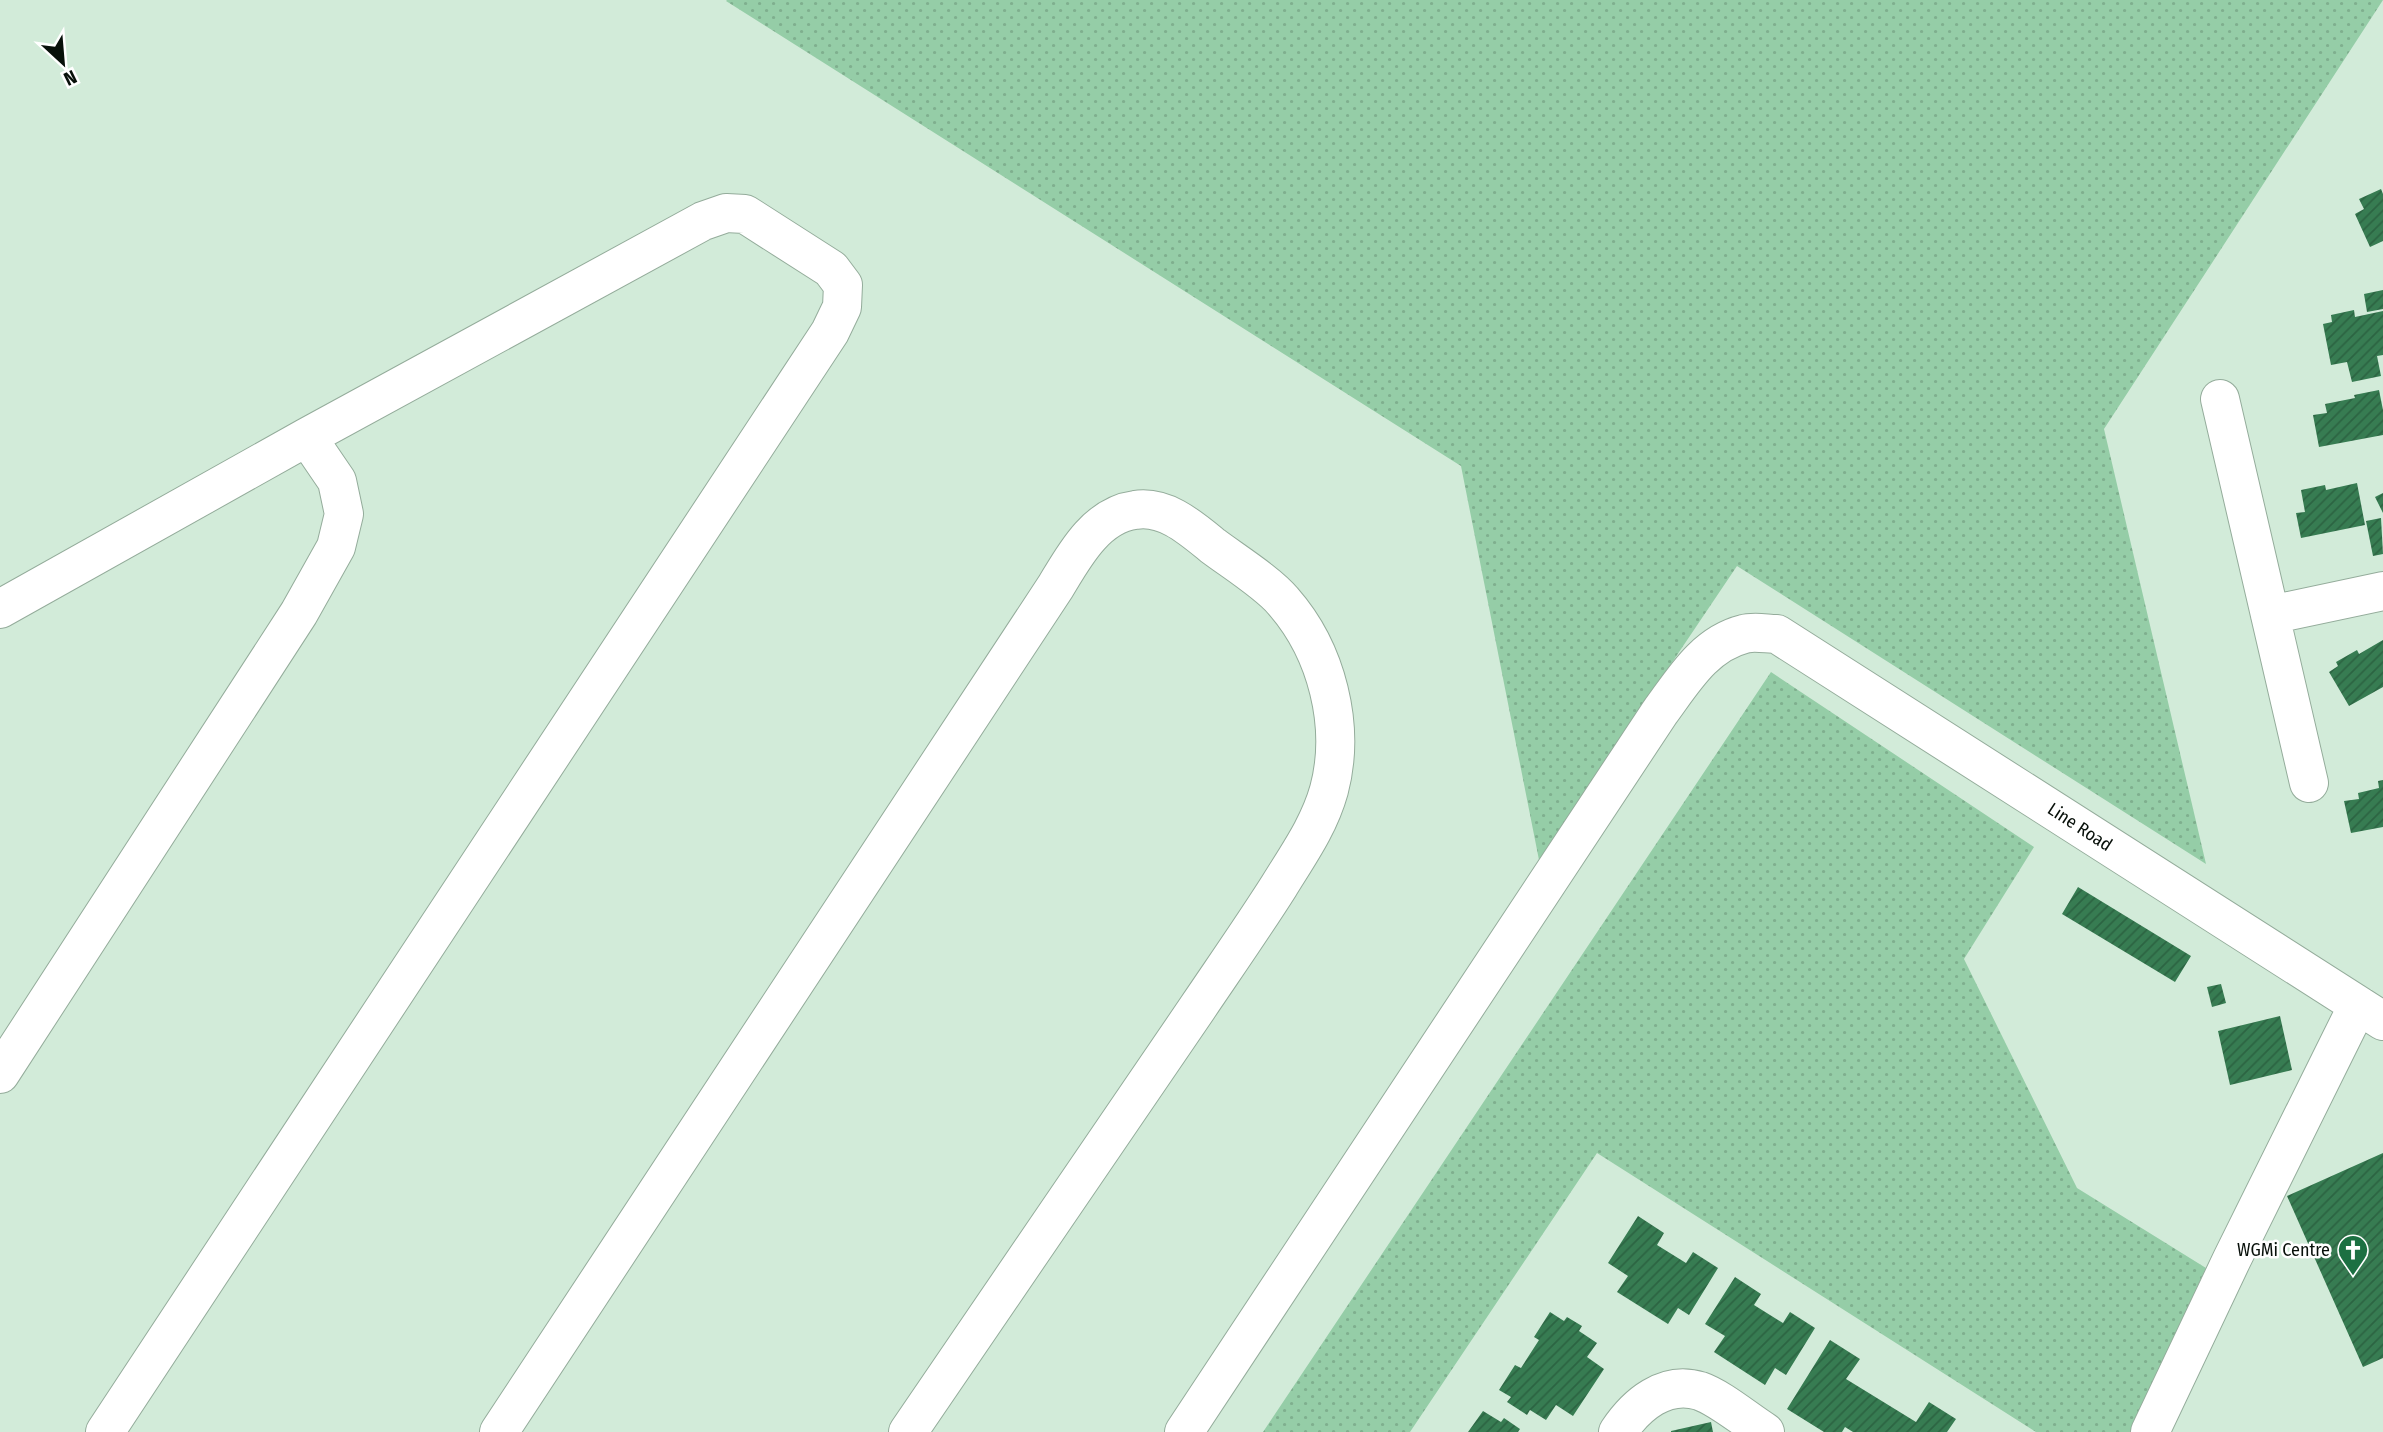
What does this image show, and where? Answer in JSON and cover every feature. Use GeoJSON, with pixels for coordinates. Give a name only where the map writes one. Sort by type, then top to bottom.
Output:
{"type":"FeatureCollection","features":[{"type":"Feature","properties":{"kind":"street"},"geometry":{"type":"LineString","coordinates":[[0,610],[307,437],[703,221],[726,214],[745,214],[831,269],[843,285],[842,307],[830,332],[105,1432]]}},
{"type":"Feature","properties":{"kind":"street"},"geometry":{"type":"LineString","coordinates":[[2220,399],[2309,783]]}},
{"type":"Feature","properties":{"kind":"street"},"geometry":{"type":"LineString","coordinates":[[0,1074],[299,613],[336,547],[344,514],[337,481],[307,437]]}},
{"type":"Feature","properties":{"kind":"street"},"geometry":{"type":"LineString","coordinates":[[499,1432],[1080,546],[1104,523],[1133,510],[1155,510],[1185,524],[1282,599],[1306,634],[1321,662],[1332,706],[1337,746],[1329,791],[1314,831],[1256,921],[908,1432]]}},
{"type":"Feature","properties":{"kind":"street"},"geometry":{"type":"LineString","coordinates":[[2270,615],[2383,591]]}},
{"type":"Feature","properties":{"kind":"street","name":"Line Road"},"geometry":{"type":"LineString","coordinates":[[1184,1432],[1653,724],[1693,668],[1717,644],[1746,633],[1777,634],[2371,1013]]}},
{"type":"Feature","properties":{"kind":"street"},"geometry":{"type":"LineString","coordinates":[[2150,1432],[2232,1259],[2371,1013]]}},
{"type":"Feature","properties":{"kind":"street"},"geometry":{"type":"LineString","coordinates":[[1618,1432],[1647,1398],[1672,1390],[1699,1391],[1765,1432]]}},
{"type":"Feature","properties":{"kind":"green space"},"geometry":{"type":"Polygon","coordinates":[[[727,0],[2383,0],[2104,429],[2206,864],[1737,566],[1539,860],[1461,466],[727,0]]]}},
{"type":"Feature","properties":{"kind":"green space"},"geometry":{"type":"Polygon","coordinates":[[[1771,672],[2034,847],[1964,959],[2077,1188],[2206,1268],[2130,1432],[2036,1432],[1597,1153],[1410,1432],[1263,1432],[1771,672]]]}},
{"type":"Feature","properties":{"kind":"building"},"geometry":{"type":"Polygon","coordinates":[[[2381,189],[2383,241],[2370,247],[2355,214],[2364,209],[2359,199],[2381,189]]]}},
{"type":"Feature","properties":{"kind":"building"},"geometry":{"type":"Polygon","coordinates":[[[2383,290],[2383,309],[2367,312],[2364,294],[2383,290]]]}},
{"type":"Feature","properties":{"kind":"building"},"geometry":{"type":"Polygon","coordinates":[[[2354,310],[2355,317],[2383,311],[2383,355],[2377,356],[2381,376],[2352,382],[2347,362],[2331,365],[2323,324],[2332,322],[2331,315],[2354,310]]]}},
{"type":"Feature","properties":{"kind":"building"},"geometry":{"type":"Polygon","coordinates":[[[2379,390],[2383,410],[2383,435],[2319,447],[2313,415],[2327,413],[2325,404],[2379,390]]]}},
{"type":"Feature","properties":{"kind":"building"},"geometry":{"type":"Polygon","coordinates":[[[2357,483],[2365,525],[2301,538],[2296,513],[2305,512],[2301,490],[2325,485],[2326,490],[2357,483]]]}},
{"type":"Feature","properties":{"kind":"building"},"geometry":{"type":"Polygon","coordinates":[[[2383,493],[2383,513],[2375,497],[2383,493]]]}},
{"type":"Feature","properties":{"kind":"building"},"geometry":{"type":"Polygon","coordinates":[[[2381,518],[2383,554],[2373,556],[2366,521],[2381,518]]]}},
{"type":"Feature","properties":{"kind":"building"},"geometry":{"type":"Polygon","coordinates":[[[2383,640],[2383,687],[2349,706],[2329,672],[2338,666],[2336,662],[2357,650],[2359,654],[2383,640]]]}},
{"type":"Feature","properties":{"kind":"building"},"geometry":{"type":"Polygon","coordinates":[[[2383,780],[2383,827],[2351,833],[2344,801],[2359,799],[2358,793],[2379,788],[2378,781],[2383,780]]]}},
{"type":"Feature","properties":{"kind":"building"},"geometry":{"type":"Polygon","coordinates":[[[2078,887],[2191,956],[2175,982],[2062,914],[2078,887]]]}},
{"type":"Feature","properties":{"kind":"building"},"geometry":{"type":"Polygon","coordinates":[[[2221,984],[2226,1003],[2212,1007],[2207,987],[2221,984]]]}},
{"type":"Feature","properties":{"kind":"building"},"geometry":{"type":"Polygon","coordinates":[[[2280,1016],[2292,1070],[2230,1085],[2218,1031],[2280,1016]]]}},
{"type":"Feature","properties":{"kind":"building","name":"WGMi Centre"},"geometry":{"type":"Polygon","coordinates":[[[2383,1153],[2383,1358],[2363,1367],[2287,1196],[2383,1153]]]}},
{"type":"Feature","properties":{"kind":"building"},"geometry":{"type":"Polygon","coordinates":[[[1638,1216],[1664,1233],[1657,1245],[1686,1263],[1693,1252],[1718,1268],[1689,1315],[1678,1308],[1668,1324],[1617,1292],[1628,1276],[1608,1263],[1638,1216]]]}},
{"type":"Feature","properties":{"kind":"building"},"geometry":{"type":"Polygon","coordinates":[[[1735,1277],[1761,1294],[1754,1305],[1783,1323],[1790,1312],[1815,1328],[1786,1375],[1775,1368],[1765,1385],[1714,1352],[1725,1336],[1705,1324],[1735,1277]]]}},
{"type":"Feature","properties":{"kind":"building"},"geometry":{"type":"Polygon","coordinates":[[[1550,1312],[1564,1321],[1567,1317],[1582,1326],[1579,1331],[1597,1343],[1587,1357],[1604,1369],[1573,1416],[1556,1405],[1546,1420],[1530,1410],[1527,1415],[1507,1402],[1511,1397],[1499,1390],[1515,1365],[1521,1368],[1539,1340],[1534,1337],[1550,1312]]]}},
{"type":"Feature","properties":{"kind":"building"},"geometry":{"type":"Polygon","coordinates":[[[1830,1340],[1860,1359],[1846,1379],[1916,1422],[1929,1402],[1956,1419],[1947,1432],[1853,1432],[1845,1427],[1842,1432],[1824,1432],[1787,1409],[1830,1340]]]}},
{"type":"Feature","properties":{"kind":"building"},"geometry":{"type":"Polygon","coordinates":[[[1483,1411],[1501,1422],[1504,1418],[1520,1429],[1518,1432],[1468,1432],[1483,1411]]]}},
{"type":"Feature","properties":{"kind":"building"},"geometry":{"type":"Polygon","coordinates":[[[1711,1422],[1713,1432],[1671,1432],[1671,1431],[1711,1422]]]}},
{"type":"Feature","properties":{"kind":"place","name":"WGMi Centre"},"geometry":{"type":"Point","coordinates":[2353,1277]}}]}
